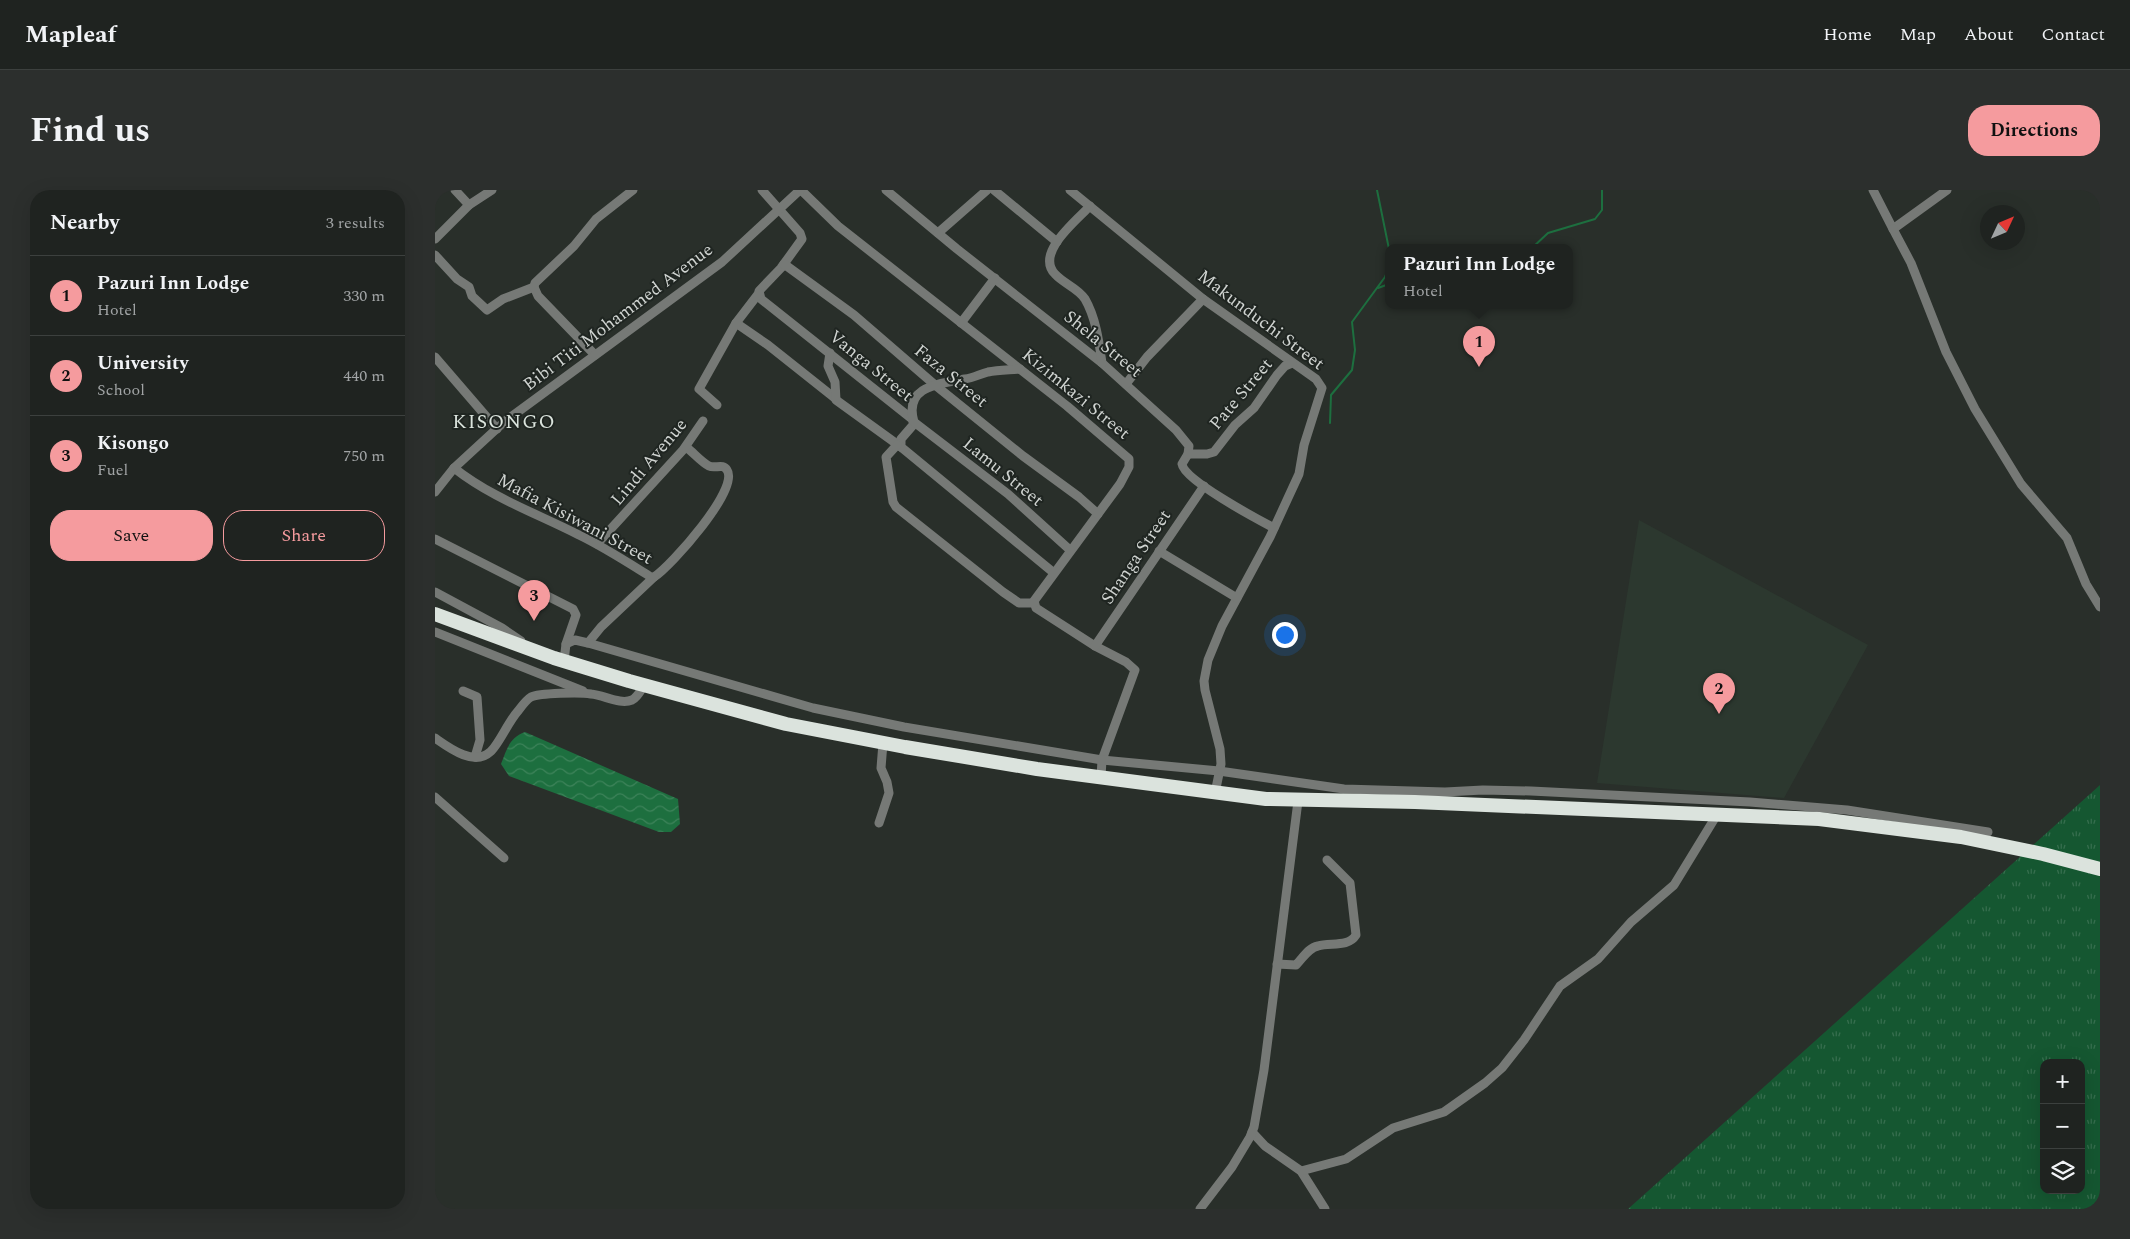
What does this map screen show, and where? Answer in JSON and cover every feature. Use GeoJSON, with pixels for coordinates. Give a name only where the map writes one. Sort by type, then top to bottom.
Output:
{"type":"FeatureCollection","features":[{"type":"Feature","properties":{"kind":"highway"},"geometry":{"type":"LineString","coordinates":[[435,614],[538,653],[644,685],[786,724],[883,743],[1101,777],[1246,797],[1298,801],[1377,800],[1718,813],[1819,819],[1961,837],[2043,854],[2100,869]]}},
{"type":"Feature","properties":{"kind":"street"},"geometry":{"type":"LineString","coordinates":[[455,190],[469,205]]}},
{"type":"Feature","properties":{"kind":"street"},"geometry":{"type":"LineString","coordinates":[[435,238],[469,205],[492,190]]}},
{"type":"Feature","properties":{"kind":"street"},"geometry":{"type":"LineString","coordinates":[[435,255],[457,279],[469,287],[472,296],[487,310],[503,299],[534,287],[535,283],[574,246],[596,219],[633,190]]}},
{"type":"Feature","properties":{"kind":"street"},"geometry":{"type":"LineString","coordinates":[[717,406],[698,390],[736,324],[800,243],[802,236],[762,190]]}},
{"type":"Feature","properties":{"kind":"street","name":"Bibi Titi Mohammed Avenue"},"geometry":{"type":"LineString","coordinates":[[435,492],[454,468],[497,429],[722,262],[800,190]]}},
{"type":"Feature","properties":{"kind":"street","name":"Kizimkazi Street"},"geometry":{"type":"LineString","coordinates":[[800,190],[838,226],[1067,406],[1129,459],[1129,466],[1120,484],[1038,593],[1034,603]]}},
{"type":"Feature","properties":{"kind":"street","name":"Shela Street"},"geometry":{"type":"LineString","coordinates":[[886,190],[1127,384],[1186,440],[1189,446],[1188,454],[1182,467],[1187,474],[1203,486],[1274,528]]}},
{"type":"Feature","properties":{"kind":"street"},"geometry":{"type":"LineString","coordinates":[[938,233],[987,190]]}},
{"type":"Feature","properties":{"kind":"street"},"geometry":{"type":"LineString","coordinates":[[994,190],[1057,242]]}},
{"type":"Feature","properties":{"kind":"street","name":"Makunduchi Street"},"geometry":{"type":"LineString","coordinates":[[1070,190],[1203,299],[1316,379],[1320,384],[1321,393],[1308,429],[1299,474],[1208,660],[1204,681],[1209,709],[1220,749],[1219,772],[1215,793]]}},
{"type":"Feature","properties":{"kind":"street"},"geometry":{"type":"LineString","coordinates":[[1873,190],[1911,263],[1946,352],[1975,409],[2021,484],[2067,538],[2086,584],[2100,608]]}},
{"type":"Feature","properties":{"kind":"street"},"geometry":{"type":"LineString","coordinates":[[1893,229],[1947,190]]}},
{"type":"Feature","properties":{"kind":"street"},"geometry":{"type":"LineString","coordinates":[[1090,206],[1057,242],[1049,254],[1048,261],[1051,269],[1084,298],[1097,332],[1102,363]]}},
{"type":"Feature","properties":{"kind":"street","name":"Faza Street"},"geometry":{"type":"LineString","coordinates":[[784,264],[854,315],[935,385],[1023,456],[1079,497],[1097,514]]}},
{"type":"Feature","properties":{"kind":"street"},"geometry":{"type":"LineString","coordinates":[[961,323],[995,278]]}},
{"type":"Feature","properties":{"kind":"street"},"geometry":{"type":"LineString","coordinates":[[534,287],[539,296],[595,355]]}},
{"type":"Feature","properties":{"kind":"street","name":"Vanga Street"},"geometry":{"type":"LineString","coordinates":[[759,293],[761,298],[914,422],[901,439],[899,446],[886,457],[893,502],[896,507],[1003,592],[1019,603],[1034,603]]}},
{"type":"Feature","properties":{"kind":"street"},"geometry":{"type":"LineString","coordinates":[[1127,384],[1147,357],[1203,299]]}},
{"type":"Feature","properties":{"kind":"street"},"geometry":{"type":"LineString","coordinates":[[736,324],[768,345],[899,446],[1054,573]]}},
{"type":"Feature","properties":{"kind":"street"},"geometry":{"type":"LineString","coordinates":[[830,353],[829,366],[835,382],[836,399]]}},
{"type":"Feature","properties":{"kind":"street"},"geometry":{"type":"LineString","coordinates":[[435,357],[497,429]]}},
{"type":"Feature","properties":{"kind":"street","name":"Pate Street"},"geometry":{"type":"LineString","coordinates":[[1188,454],[1207,454],[1213,452],[1235,425],[1254,408],[1277,375],[1292,362]]}},
{"type":"Feature","properties":{"kind":"street"},"geometry":{"type":"LineString","coordinates":[[914,422],[912,410],[915,398],[923,390],[935,385],[973,378],[988,372],[1019,369]]}},
{"type":"Feature","properties":{"kind":"street","name":"Lindi Avenue"},"geometry":{"type":"LineString","coordinates":[[597,544],[627,514],[686,447],[703,421]]}},
{"type":"Feature","properties":{"kind":"street","name":"Lamu Street"},"geometry":{"type":"LineString","coordinates":[[914,422],[1008,494],[1070,550]]}},
{"type":"Feature","properties":{"kind":"street","name":"Mafia Kisiwani Street"},"geometry":{"type":"LineString","coordinates":[[454,468],[481,487],[597,544],[651,577],[654,577],[688,543],[717,504],[727,486],[728,472],[726,468],[723,466],[709,466],[686,447]]}},
{"type":"Feature","properties":{"kind":"street","name":"Shanga Street"},"geometry":{"type":"LineString","coordinates":[[1095,646],[1203,486]]}},
{"type":"Feature","properties":{"kind":"street"},"geometry":{"type":"LineString","coordinates":[[435,539],[571,607],[576,615],[566,644],[564,661]]}},
{"type":"Feature","properties":{"kind":"street"},"geometry":{"type":"LineString","coordinates":[[1159,551],[1237,598]]}},
{"type":"Feature","properties":{"kind":"street"},"geometry":{"type":"LineString","coordinates":[[588,643],[601,627],[654,577]]}},
{"type":"Feature","properties":{"kind":"street"},"geometry":{"type":"LineString","coordinates":[[435,592],[502,628],[538,653]]}},
{"type":"Feature","properties":{"kind":"street"},"geometry":{"type":"LineString","coordinates":[[1034,603],[1036,608],[1095,646],[1126,662],[1135,672],[1102,760],[1101,777]]}},
{"type":"Feature","properties":{"kind":"street"},"geometry":{"type":"LineString","coordinates":[[435,632],[588,693],[626,701],[636,698],[644,685]]}},
{"type":"Feature","properties":{"kind":"street"},"geometry":{"type":"LineString","coordinates":[[566,644],[575,640],[588,643],[813,708],[904,728],[1102,760],[1219,772],[1344,789],[1445,792],[1531,791],[1750,802],[1847,810],[1988,832]]}},
{"type":"Feature","properties":{"kind":"street"},"geometry":{"type":"LineString","coordinates":[[463,691],[477,697],[480,740],[475,757]]}},
{"type":"Feature","properties":{"kind":"street"},"geometry":{"type":"LineString","coordinates":[[435,738],[458,752],[475,757],[490,753],[509,720],[531,697],[557,693],[588,693]]}},
{"type":"Feature","properties":{"kind":"street"},"geometry":{"type":"LineString","coordinates":[[879,823],[889,793],[881,768],[883,743]]}},
{"type":"Feature","properties":{"kind":"street"},"geometry":{"type":"LineString","coordinates":[[436,800],[504,858]]}},
{"type":"Feature","properties":{"kind":"street"},"geometry":{"type":"LineString","coordinates":[[1200,1209],[1232,1167],[1252,1132],[1264,1070],[1298,801]]}},
{"type":"Feature","properties":{"kind":"street"},"geometry":{"type":"LineString","coordinates":[[1301,1171],[1346,1159],[1393,1128],[1444,1112],[1485,1083],[1502,1068],[1524,1040],[1559,986],[1598,959],[1631,922],[1674,885],[1718,813]]}},
{"type":"Feature","properties":{"kind":"street"},"geometry":{"type":"LineString","coordinates":[[1277,964],[1296,964],[1309,950],[1318,946],[1348,942],[1356,935],[1350,883],[1327,860]]}},
{"type":"Feature","properties":{"kind":"street"},"geometry":{"type":"LineString","coordinates":[[1252,1132],[1265,1146],[1301,1171],[1325,1209]]}},
{"type":"Feature","properties":{"kind":"shaded area"},"geometry":{"type":"Polygon","coordinates":[[[1639,520],[1868,645],[1784,798],[1597,783],[1639,520]]]}},
{"type":"Feature","properties":{"kind":"green space"},"geometry":{"type":"Polygon","coordinates":[[[2100,785],[2100,1209],[1628,1209],[2100,785]]]}},
{"type":"Feature","properties":{"kind":"water"},"geometry":{"type":"Polygon","coordinates":[[[525,732],[678,799],[680,824],[671,832],[659,832],[509,776],[501,764],[507,749],[515,737],[525,732]]]}},
{"type":"Feature","properties":{"kind":"waterway"},"geometry":{"type":"LineString","coordinates":[[1377,190],[1388,244]]}},
{"type":"Feature","properties":{"kind":"waterway"},"geometry":{"type":"LineString","coordinates":[[1536,244],[1548,233],[1595,219],[1602,210],[1602,190]]}},
{"type":"Feature","properties":{"kind":"waterway"},"geometry":{"type":"LineString","coordinates":[[1330,423],[1331,395],[1352,370],[1355,350],[1352,322],[1385,277]]}},
{"type":"Feature","properties":{"kind":"waterway"},"geometry":{"type":"LineString","coordinates":[[1378,288],[1385,285]]}},
{"type":"Feature","properties":{"kind":"place","name":"Pazuri Inn Lodge"},"geometry":{"type":"Point","coordinates":[1479,367]}},
{"type":"Feature","properties":{"kind":"place","name":"Kisongo"},"geometry":{"type":"Point","coordinates":[534,621]}},
{"type":"Feature","properties":{"kind":"place","name":"University"},"geometry":{"type":"Point","coordinates":[1719,714]}},
{"type":"Feature","properties":{"kind":"district","name":"KISONGO"},"geometry":{"type":"Point","coordinates":[504,422]}}]}
